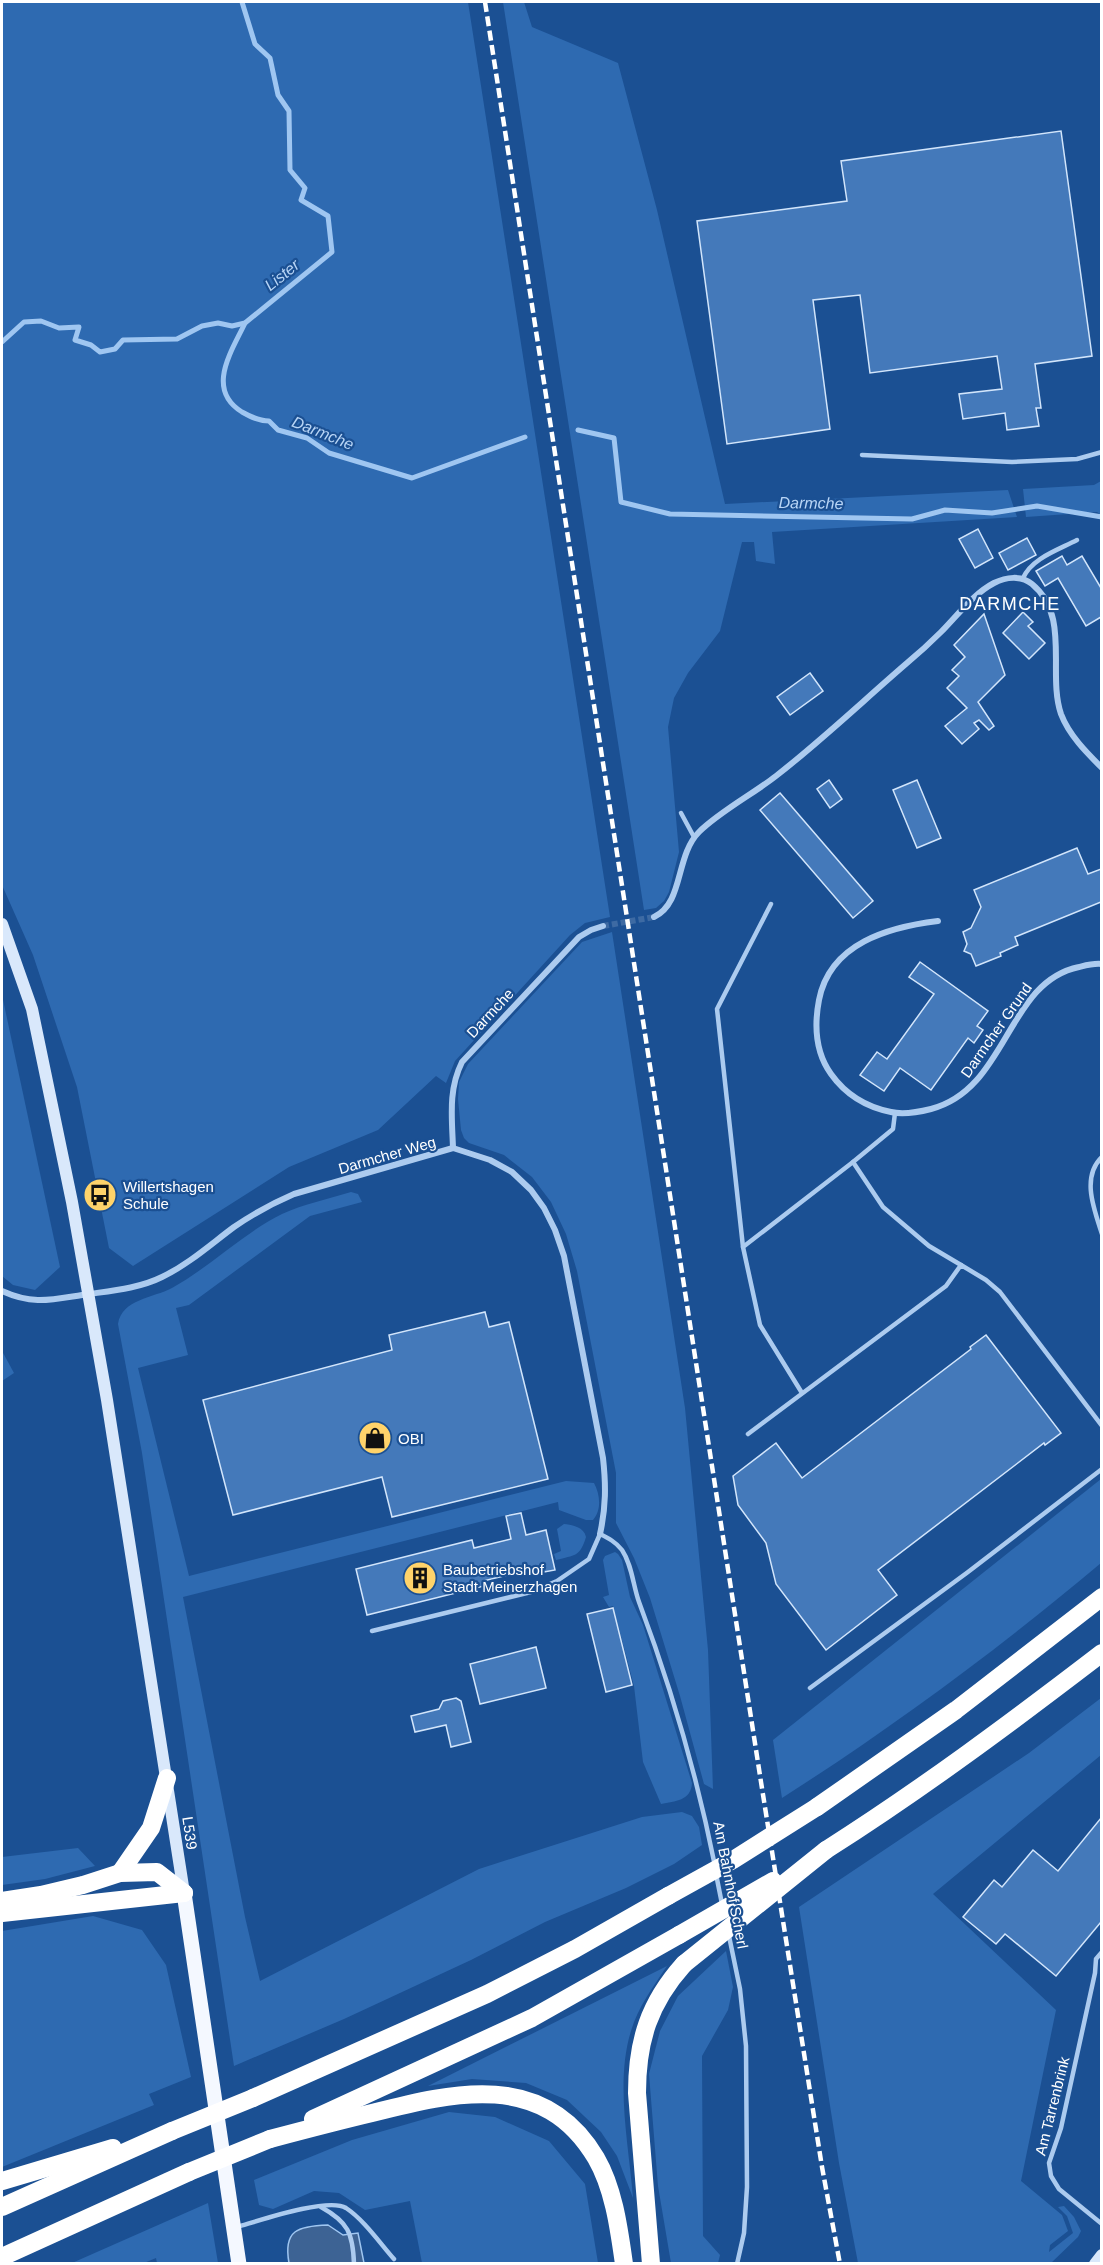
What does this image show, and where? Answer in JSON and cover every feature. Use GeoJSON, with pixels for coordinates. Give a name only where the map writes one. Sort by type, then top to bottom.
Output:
{"type":"FeatureCollection","features":[{"type":"Feature","properties":{"kind":"highway"},"geometry":{"type":"LineString","coordinates":[[2,2207],[488,1994],[575,1949],[732,1860],[817,1807],[956,1710],[1101,1597]]}},
{"type":"Feature","properties":{"kind":"highway"},"geometry":{"type":"LineString","coordinates":[[2,2257],[189,2172],[270,2139],[532,2018],[826,1850],[890,1809],[985,1743],[1101,1653]]}},
{"type":"Feature","properties":{"kind":"highway"},"geometry":{"type":"LineString","coordinates":[[120,1873],[151,1828],[167,1779]]}},
{"type":"Feature","properties":{"kind":"highway"},"geometry":{"type":"LineString","coordinates":[[651,2264],[637,2093],[637,2065],[642,2039],[651,2013],[671,1978],[684,1964],[826,1850]]}},
{"type":"Feature","properties":{"kind":"highway"},"geometry":{"type":"LineString","coordinates":[[2,1901],[83,1885],[120,1873],[157,1872],[184,1893]]}},
{"type":"Feature","properties":{"kind":"highway"},"geometry":{"type":"LineString","coordinates":[[2,1913],[184,1893]]}},
{"type":"Feature","properties":{"kind":"highway"},"geometry":{"type":"LineString","coordinates":[[270,2139],[450,2095],[493,2094],[535,2103],[554,2113],[571,2127],[597,2160],[608,2185],[624,2264]]}},
{"type":"Feature","properties":{"kind":"highway"},"geometry":{"type":"LineString","coordinates":[[2,2181],[39,2168],[172,2131]]}},
{"type":"Feature","properties":{"kind":"main road","name":"L539"},"geometry":{"type":"LineString","coordinates":[[2,924],[32,1009],[70,1190],[184,1893]]}},
{"type":"Feature","properties":{"kind":"main road"},"geometry":{"type":"LineString","coordinates":[[184,1893],[239,2264]]}},
{"type":"Feature","properties":{"kind":"main road"},"geometry":{"type":"LineString","coordinates":[[1095,2264],[1101,2255]]}},
{"type":"Feature","properties":{"kind":"street"},"geometry":{"type":"LineString","coordinates":[[654,917],[667,908],[685,853],[694,837],[705,825],[778,774],[915,656],[977,594],[1007,578],[1023,578],[1033,584],[1049,607],[1054,622],[1058,700],[1061,714],[1072,735],[1101,768]]}},
{"type":"Feature","properties":{"kind":"street","name":"Darmcher Grund"},"geometry":{"type":"LineString","coordinates":[[938,921],[905,925],[871,937],[855,946],[830,973],[819,999],[818,1042],[828,1069],[849,1095],[878,1110],[895,1113],[920,1112],[944,1106],[967,1091],[985,1072],[1039,988],[1064,970],[1101,964]]}},
{"type":"Feature","properties":{"kind":"street","name":"Darmche"},"geometry":{"type":"LineString","coordinates":[[453,1148],[451,1101],[454,1078],[462,1062],[579,937],[603,926]]}},
{"type":"Feature","properties":{"kind":"street","name":"Darmcher Weg"},"geometry":{"type":"LineString","coordinates":[[2,1291],[41,1302],[138,1285],[161,1278],[182,1266],[270,1204],[294,1194],[453,1148],[490,1160],[512,1172],[531,1190],[544,1208],[555,1230],[570,1281],[603,1458],[606,1497],[600,1534]]}},
{"type":"Feature","properties":{"kind":"lane"},"geometry":{"type":"LineString","coordinates":[[862,455],[1012,462],[1077,459],[1101,452]]}},
{"type":"Feature","properties":{"kind":"lane"},"geometry":{"type":"LineString","coordinates":[[1023,578],[1033,563],[1077,540]]}},
{"type":"Feature","properties":{"kind":"lane"},"geometry":{"type":"LineString","coordinates":[[681,813],[694,837]]}},
{"type":"Feature","properties":{"kind":"lane"},"geometry":{"type":"LineString","coordinates":[[771,904],[717,1010],[743,1247],[760,1325],[802,1392]]}},
{"type":"Feature","properties":{"kind":"lane"},"geometry":{"type":"LineString","coordinates":[[743,1247],[893,1129],[895,1113]]}},
{"type":"Feature","properties":{"kind":"lane"},"geometry":{"type":"LineString","coordinates":[[1101,1156],[1093,1167],[1089,1183],[1101,1234]]}},
{"type":"Feature","properties":{"kind":"lane"},"geometry":{"type":"LineString","coordinates":[[853,1162],[884,1207],[929,1246],[986,1280],[1000,1292],[1101,1426]]}},
{"type":"Feature","properties":{"kind":"lane"},"geometry":{"type":"LineString","coordinates":[[748,1434],[946,1286],[961,1265]]}},
{"type":"Feature","properties":{"kind":"lane"},"geometry":{"type":"LineString","coordinates":[[810,1688],[968,1572],[1101,1469]]}},
{"type":"Feature","properties":{"kind":"lane"},"geometry":{"type":"LineString","coordinates":[[372,1631],[531,1592],[557,1581],[589,1559],[600,1534]]}},
{"type":"Feature","properties":{"kind":"lane","name":"Am Bahnhof Scherl"},"geometry":{"type":"LineString","coordinates":[[600,1534],[614,1541],[628,1564],[701,1799],[724,1911]]}},
{"type":"Feature","properties":{"kind":"lane","name":"Am Bahnhof Scherl"},"geometry":{"type":"LineString","coordinates":[[726,1922],[740,1989],[746,2046],[747,2187],[744,2233],[737,2264]]}},
{"type":"Feature","properties":{"kind":"lane","name":"Am Tarrenbrink"},"geometry":{"type":"LineString","coordinates":[[1101,1952],[1096,1959],[1095,1973],[1061,2128],[1049,2163],[1051,2176],[1059,2189],[1101,2224]]}},
{"type":"Feature","properties":{"kind":"lane"},"geometry":{"type":"LineString","coordinates":[[234,2228],[306,2207],[335,2204],[344,2206],[356,2217],[394,2259]]}},
{"type":"Feature","properties":{"kind":"lane"},"geometry":{"type":"LineString","coordinates":[[321,2207],[344,2223],[350,2232],[354,2264]]}},
{"type":"Feature","properties":{"kind":"shaded area"},"geometry":{"type":"Polygon","coordinates":[[[2,2],[468,2],[610,917],[585,923],[570,935],[455,1061],[446,1083],[436,1076],[378,1130],[289,1167],[133,1266],[109,1248],[77,1087],[33,955],[2,885],[2,2]]]}},
{"type":"Feature","properties":{"kind":"shaded area"},"geometry":{"type":"Polygon","coordinates":[[[503,2],[524,2],[532,27],[618,63],[657,210],[725,504],[1008,490],[1017,517],[772,532],[775,564],[756,561],[754,542],[742,542],[720,631],[688,673],[674,698],[668,727],[679,852],[669,892],[664,901],[656,908],[644,910],[503,2]]]}},
{"type":"Feature","properties":{"kind":"shaded area"},"geometry":{"type":"Polygon","coordinates":[[[1101,481],[1101,515],[1097,512],[1026,517],[1023,489],[1094,485],[1101,481]]]}},
{"type":"Feature","properties":{"kind":"shaded area"},"geometry":{"type":"Polygon","coordinates":[[[612,932],[685,1408],[708,1650],[713,1789],[704,1784],[650,1598],[634,1558],[616,1523],[616,1473],[577,1271],[566,1234],[551,1202],[532,1177],[504,1155],[469,1143],[461,1130],[459,1082],[468,1064],[582,942],[612,932]]]}},
{"type":"Feature","properties":{"kind":"shaded area"},"geometry":{"type":"Polygon","coordinates":[[[2,995],[60,1267],[35,1290],[13,1285],[2,1276],[2,995]]]}},
{"type":"Feature","properties":{"kind":"shaded area"},"geometry":{"type":"Polygon","coordinates":[[[351,1192],[358,1194],[362,1202],[310,1216],[189,1305],[176,1308],[188,1355],[138,1368],[189,1576],[566,1481],[594,1483],[598,1492],[599,1507],[593,1520],[586,1520],[559,1510],[558,1502],[183,1597],[245,1917],[260,1981],[479,1869],[642,1817],[682,1812],[692,1816],[699,1827],[702,1845],[674,1864],[626,1888],[545,1922],[471,1960],[344,2019],[234,2066],[142,1453],[118,1324],[125,1309],[132,1304],[186,1280],[267,1222],[299,1207],[351,1192]]]}},
{"type":"Feature","properties":{"kind":"shaded area"},"geometry":{"type":"Polygon","coordinates":[[[2,1351],[14,1373],[2,1381],[2,1351]]]}},
{"type":"Feature","properties":{"kind":"shaded area"},"geometry":{"type":"Polygon","coordinates":[[[1101,1479],[1101,1563],[945,1686],[782,1798],[773,1740],[1101,1479]]]}},
{"type":"Feature","properties":{"kind":"shaded area"},"geometry":{"type":"Polygon","coordinates":[[[564,1524],[581,1529],[586,1537],[579,1552],[556,1560],[554,1554],[561,1551],[557,1529],[564,1524]]]}},
{"type":"Feature","properties":{"kind":"shaded area"},"geometry":{"type":"Polygon","coordinates":[[[615,1552],[622,1560],[630,1597],[643,1625],[692,1783],[689,1793],[677,1801],[661,1804],[643,1762],[634,1686],[613,1606],[609,1607],[603,1597],[609,1595],[603,1560],[605,1556],[615,1552]]]}},
{"type":"Feature","properties":{"kind":"shaded area"},"geometry":{"type":"Polygon","coordinates":[[[1101,1698],[1101,1755],[933,1894],[1056,2010],[1021,2181],[1062,2215],[1068,2231],[1050,2245],[1049,2252],[1073,2233],[1067,2216],[1058,2207],[1064,2206],[1074,2217],[1081,2231],[1078,2237],[1051,2263],[858,2263],[839,2163],[799,1907],[1029,1753],[1101,1698]]]}},
{"type":"Feature","properties":{"kind":"shaded area"},"geometry":{"type":"Polygon","coordinates":[[[78,1848],[95,1866],[45,1879],[2,1885],[2,1857],[78,1848]]]}},
{"type":"Feature","properties":{"kind":"shaded area"},"geometry":{"type":"Polygon","coordinates":[[[93,1916],[142,1930],[166,1965],[191,2077],[149,2094],[154,2105],[2,2167],[2,1931],[93,1916]]]}},
{"type":"Feature","properties":{"kind":"shaded area"},"geometry":{"type":"Polygon","coordinates":[[[726,1951],[733,1987],[728,2010],[702,2056],[703,2236],[720,2255],[718,2263],[671,2263],[658,2186],[649,2074],[660,2031],[678,1996],[726,1951]]]}},
{"type":"Feature","properties":{"kind":"shaded area"},"geometry":{"type":"Polygon","coordinates":[[[667,1966],[646,1997],[631,2031],[626,2051],[624,2114],[633,2198],[617,2156],[601,2132],[567,2100],[526,2083],[472,2079],[428,2086],[667,1966]]]}},
{"type":"Feature","properties":{"kind":"shaded area"},"geometry":{"type":"Polygon","coordinates":[[[449,2112],[495,2117],[549,2141],[585,2184],[598,2263],[422,2263],[410,2201],[365,2210],[339,2193],[314,2191],[273,2209],[259,2205],[254,2180],[352,2140],[449,2112]]]}},
{"type":"Feature","properties":{"kind":"shaded area"},"geometry":{"type":"Polygon","coordinates":[[[208,2203],[218,2263],[157,2263],[156,2258],[144,2263],[72,2263],[208,2203]]]}},
{"type":"Feature","properties":{"kind":"shaded area"},"geometry":{"type":"Polygon","coordinates":[[[328,2225],[343,2235],[358,2233],[364,2263],[289,2263],[288,2243],[295,2232],[308,2227],[328,2225]]]}},
{"type":"Feature","properties":{"kind":"building"},"geometry":{"type":"Polygon","coordinates":[[[1061,131],[1092,356],[1035,364],[1041,408],[1036,408],[1039,426],[1007,430],[1005,413],[963,419],[959,394],[1002,389],[997,356],[870,373],[860,295],[813,300],[830,429],[727,444],[697,221],[847,201],[841,161],[1061,131]]]}},
{"type":"Feature","properties":{"kind":"building"},"geometry":{"type":"Polygon","coordinates":[[[978,529],[993,558],[975,568],[959,539],[978,529]]]}},
{"type":"Feature","properties":{"kind":"building"},"geometry":{"type":"Polygon","coordinates":[[[1027,538],[1036,555],[1008,570],[999,553],[1027,538]]]}},
{"type":"Feature","properties":{"kind":"building"},"geometry":{"type":"Polygon","coordinates":[[[1062,556],[1067,565],[1082,556],[1101,588],[1101,617],[1086,626],[1058,578],[1045,586],[1036,571],[1062,556]]]}},
{"type":"Feature","properties":{"kind":"building"},"geometry":{"type":"Polygon","coordinates":[[[1023,612],[1033,622],[1028,626],[1045,643],[1029,659],[1003,633],[1023,612]]]}},
{"type":"Feature","properties":{"kind":"building"},"geometry":{"type":"Polygon","coordinates":[[[984,614],[1005,675],[978,702],[994,726],[989,730],[979,720],[974,723],[979,729],[962,744],[945,726],[967,708],[947,688],[959,676],[952,670],[965,657],[954,645],[984,614]]]}},
{"type":"Feature","properties":{"kind":"building"},"geometry":{"type":"Polygon","coordinates":[[[810,673],[823,691],[790,715],[777,697],[810,673]]]}},
{"type":"Feature","properties":{"kind":"building"},"geometry":{"type":"Polygon","coordinates":[[[829,780],[842,799],[830,808],[817,789],[829,780]]]}},
{"type":"Feature","properties":{"kind":"building"},"geometry":{"type":"Polygon","coordinates":[[[917,780],[941,838],[917,848],[893,790],[917,780]]]}},
{"type":"Feature","properties":{"kind":"building"},"geometry":{"type":"Polygon","coordinates":[[[780,793],[873,901],[853,918],[760,810],[780,793]]]}},
{"type":"Feature","properties":{"kind":"building"},"geometry":{"type":"Polygon","coordinates":[[[1077,848],[1088,874],[1101,869],[1101,902],[1015,937],[1018,945],[1000,953],[1001,956],[976,966],[971,954],[964,951],[967,944],[963,932],[971,928],[981,907],[974,890],[1077,848]]]}},
{"type":"Feature","properties":{"kind":"building"},"geometry":{"type":"Polygon","coordinates":[[[920,962],[988,1011],[977,1026],[983,1030],[974,1043],[968,1038],[931,1090],[900,1068],[884,1091],[860,1075],[877,1052],[887,1059],[934,994],[909,977],[920,962]]]}},
{"type":"Feature","properties":{"kind":"building","name":"OBI"},"geometry":{"type":"Polygon","coordinates":[[[485,1312],[489,1327],[509,1322],[548,1479],[392,1517],[382,1477],[233,1515],[203,1400],[392,1350],[389,1335],[485,1312]]]}},
{"type":"Feature","properties":{"kind":"building"},"geometry":{"type":"Polygon","coordinates":[[[986,1335],[1061,1433],[1045,1445],[1044,1443],[878,1570],[897,1595],[826,1650],[776,1584],[766,1543],[738,1505],[733,1476],[776,1443],[802,1478],[971,1349],[970,1347],[986,1335]]]}},
{"type":"Feature","properties":{"kind":"building","name":"Baubetriebshof Stadt Meinerzhagen"},"geometry":{"type":"Polygon","coordinates":[[[521,1513],[526,1535],[546,1530],[555,1570],[544,1572],[537,1568],[483,1581],[484,1586],[367,1615],[356,1569],[472,1540],[474,1548],[511,1539],[506,1516],[521,1513]]]}},
{"type":"Feature","properties":{"kind":"building"},"geometry":{"type":"Polygon","coordinates":[[[613,1608],[632,1685],[606,1692],[587,1614],[613,1608]]]}},
{"type":"Feature","properties":{"kind":"building"},"geometry":{"type":"Polygon","coordinates":[[[536,1647],[546,1688],[480,1704],[470,1664],[536,1647]]]}},
{"type":"Feature","properties":{"kind":"building"},"geometry":{"type":"Polygon","coordinates":[[[456,1698],[461,1701],[471,1742],[451,1747],[446,1725],[415,1732],[411,1716],[439,1709],[443,1701],[456,1698]]]}},
{"type":"Feature","properties":{"kind":"building"},"geometry":{"type":"Polygon","coordinates":[[[1101,1818],[1101,1922],[1056,1976],[1005,1934],[996,1944],[963,1917],[994,1880],[1002,1887],[1033,1850],[1058,1871],[1101,1818]]]}},
{"type":"Feature","properties":{"kind":"waterway","name":"Lister"},"geometry":{"type":"LineString","coordinates":[[2,342],[24,322],[41,321],[59,328],[79,327],[75,340],[91,345],[100,352],[115,349],[123,340],[177,339],[202,326],[218,323],[232,326],[245,323],[332,252],[328,216],[301,200],[305,188],[290,170],[289,111],[278,95],[270,58],[255,44],[242,2]]}},
{"type":"Feature","properties":{"kind":"waterway","name":"Darmche"},"geometry":{"type":"LineString","coordinates":[[245,323],[225,369],[223,381],[225,392],[231,403],[249,416],[269,421],[278,430],[307,438],[329,453],[412,478],[525,437]]}},
{"type":"Feature","properties":{"kind":"waterway","name":"Darmche"},"geometry":{"type":"LineString","coordinates":[[578,430],[614,438],[621,502],[670,514],[912,519],[945,510],[992,513],[1037,506],[1102,517]]}},
{"type":"Feature","properties":{"kind":"tunnel"},"geometry":{"type":"LineString","coordinates":[[603,926],[654,917]]}},
{"type":"Feature","properties":{"kind":"railway"},"geometry":{"type":"LineString","coordinates":[[485,2],[761,1782],[822,2167],[840,2264]]}},
{"type":"Feature","properties":{"kind":"place","name":"Willertshagen Schule"},"geometry":{"type":"Point","coordinates":[100,1195]}},
{"type":"Feature","properties":{"kind":"place","name":"OBI"},"geometry":{"type":"Point","coordinates":[375,1438]}},
{"type":"Feature","properties":{"kind":"place","name":"Baubetriebshof Stadt Meinerzhagen"},"geometry":{"type":"Point","coordinates":[420,1578]}},
{"type":"Feature","properties":{"kind":"district","name":"DARMCHE"},"geometry":{"type":"Point","coordinates":[1010,604]}}]}
